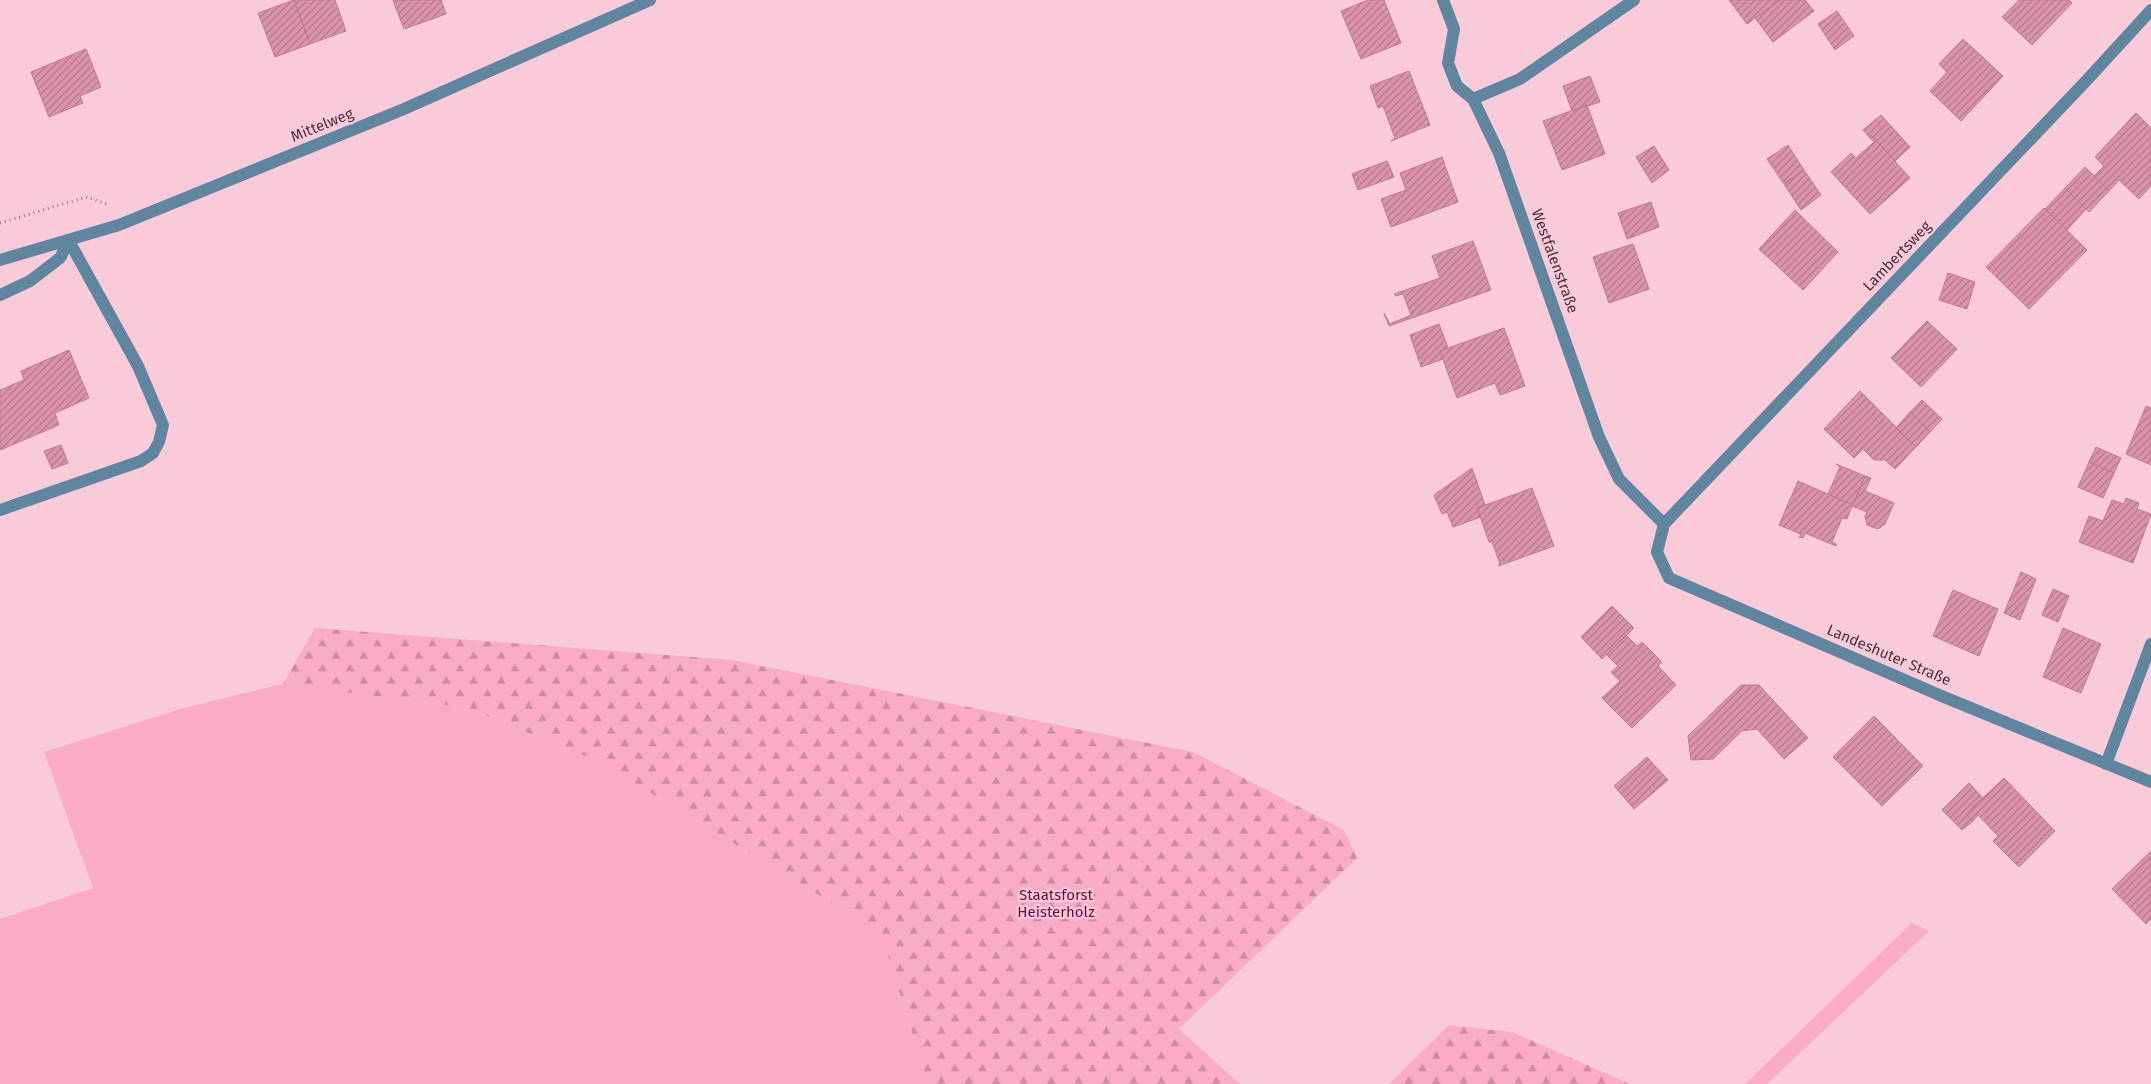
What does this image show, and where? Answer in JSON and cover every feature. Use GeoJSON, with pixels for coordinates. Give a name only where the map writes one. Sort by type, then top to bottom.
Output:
{"type":"FeatureCollection","features":[{"type":"Feature","properties":{"kind":"street","name":"Mittelweg"},"geometry":{"type":"LineString","coordinates":[[0,260],[119,225],[404,109],[650,0]]}},
{"type":"Feature","properties":{"kind":"street","name":"Westfalenstraße"},"geometry":{"type":"LineString","coordinates":[[1443,0],[1454,29],[1448,63],[1457,86],[1473,99],[1499,153],[1599,437],[1619,479],[1664,524]]}},
{"type":"Feature","properties":{"kind":"street"},"geometry":{"type":"LineString","coordinates":[[1473,99],[1520,79],[1634,0]]}},
{"type":"Feature","properties":{"kind":"street","name":"Lambertsweg"},"geometry":{"type":"LineString","coordinates":[[1664,524],[2086,81],[2151,10]]}},
{"type":"Feature","properties":{"kind":"street"},"geometry":{"type":"LineString","coordinates":[[0,295],[30,281],[60,258],[69,241]]}},
{"type":"Feature","properties":{"kind":"street"},"geometry":{"type":"LineString","coordinates":[[0,510],[141,461],[153,453],[159,442],[163,425],[138,366],[69,241]]}},
{"type":"Feature","properties":{"kind":"street","name":"Landeshuter Straße"},"geometry":{"type":"LineString","coordinates":[[1664,524],[1657,552],[1669,578],[2151,782]]}},
{"type":"Feature","properties":{"kind":"street"},"geometry":{"type":"LineString","coordinates":[[2106,764],[2151,644]]}},
{"type":"Feature","properties":{"kind":"path"},"geometry":{"type":"LineString","coordinates":[[0,223],[86,197],[111,205],[119,225]]}},
{"type":"Feature","properties":{"kind":"green space","name":"Staatsforst Heisterholz"},"geometry":{"type":"Polygon","coordinates":[[[315,628],[732,660],[1193,752],[1344,830],[1357,858],[1179,1029],[1240,1084],[928,1084],[881,933],[600,762],[467,708],[283,684],[315,628]]]}},
{"type":"Feature","properties":{"kind":"green space"},"geometry":{"type":"Polygon","coordinates":[[[283,684],[467,708],[600,762],[881,933],[928,1084],[0,1084],[0,919],[93,888],[44,752],[184,708],[283,684]]]}},
{"type":"Feature","properties":{"kind":"green space"},"geometry":{"type":"Polygon","coordinates":[[[1912,923],[1929,931],[1767,1084],[1745,1084],[1912,923]]]}},
{"type":"Feature","properties":{"kind":"green space"},"geometry":{"type":"Polygon","coordinates":[[[1449,1025],[1512,1032],[1630,1084],[1389,1084],[1449,1025]]]}},
{"type":"Feature","properties":{"kind":"building"},"geometry":{"type":"Polygon","coordinates":[[[294,0],[310,44],[275,57],[258,13],[294,0]]]}},
{"type":"Feature","properties":{"kind":"building"},"geometry":{"type":"Polygon","coordinates":[[[294,0],[335,0],[346,31],[310,44],[294,0]]]}},
{"type":"Feature","properties":{"kind":"building"},"geometry":{"type":"Polygon","coordinates":[[[393,0],[441,0],[446,14],[404,29],[393,0]]]}},
{"type":"Feature","properties":{"kind":"building"},"geometry":{"type":"Polygon","coordinates":[[[1368,0],[1384,0],[1401,43],[1361,59],[1341,11],[1368,0]]]}},
{"type":"Feature","properties":{"kind":"building"},"geometry":{"type":"Polygon","coordinates":[[[1729,0],[1780,0],[1747,24],[1729,0]]]}},
{"type":"Feature","properties":{"kind":"building"},"geometry":{"type":"Polygon","coordinates":[[[1780,0],[1805,0],[1814,11],[1773,42],[1755,18],[1780,0]]]}},
{"type":"Feature","properties":{"kind":"building"},"geometry":{"type":"Polygon","coordinates":[[[2019,0],[2069,0],[2072,3],[2032,45],[2002,17],[2019,0]]]}},
{"type":"Feature","properties":{"kind":"building"},"geometry":{"type":"Polygon","coordinates":[[[1837,11],[1854,36],[1835,50],[1818,24],[1837,11]]]}},
{"type":"Feature","properties":{"kind":"building"},"geometry":{"type":"Polygon","coordinates":[[[1963,39],[2003,76],[1961,121],[1930,91],[1947,72],[1939,64],[1963,39]]]}},
{"type":"Feature","properties":{"kind":"building"},"geometry":{"type":"Polygon","coordinates":[[[86,49],[101,87],[80,96],[83,103],[49,117],[31,72],[86,49]]]}},
{"type":"Feature","properties":{"kind":"building"},"geometry":{"type":"Polygon","coordinates":[[[1409,71],[1430,125],[1391,141],[1395,138],[1383,106],[1378,108],[1370,86],[1409,71]]]}},
{"type":"Feature","properties":{"kind":"building"},"geometry":{"type":"Polygon","coordinates":[[[1590,76],[1600,102],[1572,111],[1563,86],[1590,76]]]}},
{"type":"Feature","properties":{"kind":"building"},"geometry":{"type":"Polygon","coordinates":[[[1587,105],[1605,154],[1562,170],[1543,121],[1587,105]]]}},
{"type":"Feature","properties":{"kind":"building"},"geometry":{"type":"Polygon","coordinates":[[[2136,113],[2151,128],[2151,186],[2139,199],[2119,180],[2109,191],[2094,176],[2104,166],[2095,157],[2136,113]]]}},
{"type":"Feature","properties":{"kind":"building"},"geometry":{"type":"Polygon","coordinates":[[[1881,115],[1910,147],[1895,161],[1871,135],[1869,137],[1863,130],[1881,115]]]}},
{"type":"Feature","properties":{"kind":"building"},"geometry":{"type":"Polygon","coordinates":[[[1871,135],[1910,178],[1870,214],[1831,172],[1851,153],[1856,158],[1874,142],[1869,137],[1871,135]]]}},
{"type":"Feature","properties":{"kind":"building"},"geometry":{"type":"Polygon","coordinates":[[[1788,145],[1804,170],[1784,184],[1767,159],[1788,145]]]}},
{"type":"Feature","properties":{"kind":"building"},"geometry":{"type":"Polygon","coordinates":[[[1654,146],[1669,170],[1652,183],[1636,157],[1654,146]]]}},
{"type":"Feature","properties":{"kind":"building"},"geometry":{"type":"Polygon","coordinates":[[[1442,157],[1458,202],[1391,227],[1381,199],[1406,190],[1400,173],[1442,157]]]}},
{"type":"Feature","properties":{"kind":"building"},"geometry":{"type":"Polygon","coordinates":[[[1387,161],[1394,177],[1358,190],[1352,174],[1387,161]]]}},
{"type":"Feature","properties":{"kind":"building"},"geometry":{"type":"Polygon","coordinates":[[[2085,167],[2109,191],[2089,212],[2065,188],[2085,167]]]}},
{"type":"Feature","properties":{"kind":"building"},"geometry":{"type":"Polygon","coordinates":[[[1804,170],[1821,195],[1801,210],[1784,184],[1804,170]]]}},
{"type":"Feature","properties":{"kind":"building"},"geometry":{"type":"Polygon","coordinates":[[[2065,188],[2086,209],[2067,230],[2045,209],[2065,188]]]}},
{"type":"Feature","properties":{"kind":"building"},"geometry":{"type":"Polygon","coordinates":[[[1651,202],[1659,227],[1627,239],[1618,213],[1651,202]]]}},
{"type":"Feature","properties":{"kind":"building"},"geometry":{"type":"Polygon","coordinates":[[[2044,208],[2087,250],[2029,309],[1986,267],[2044,208]]]}},
{"type":"Feature","properties":{"kind":"building"},"geometry":{"type":"Polygon","coordinates":[[[1795,210],[1838,252],[1803,290],[1759,249],[1795,210]]]}},
{"type":"Feature","properties":{"kind":"building"},"geometry":{"type":"Polygon","coordinates":[[[1473,241],[1491,290],[1389,326],[1384,313],[1390,324],[1411,315],[1403,294],[1396,296],[1394,294],[1440,278],[1432,256],[1473,241]]]}},
{"type":"Feature","properties":{"kind":"building"},"geometry":{"type":"Polygon","coordinates":[[[1633,244],[1649,289],[1609,303],[1593,257],[1633,244]]]}},
{"type":"Feature","properties":{"kind":"building"},"geometry":{"type":"Polygon","coordinates":[[[1948,273],[1975,282],[1967,309],[1939,300],[1948,273]]]}},
{"type":"Feature","properties":{"kind":"building"},"geometry":{"type":"Polygon","coordinates":[[[1927,321],[1957,349],[1921,387],[1891,358],[1927,321]]]}},
{"type":"Feature","properties":{"kind":"building"},"geometry":{"type":"Polygon","coordinates":[[[1439,324],[1448,348],[1440,351],[1443,359],[1421,367],[1410,335],[1439,324]]]}},
{"type":"Feature","properties":{"kind":"building"},"geometry":{"type":"Polygon","coordinates":[[[1504,328],[1525,386],[1500,395],[1495,383],[1457,398],[1440,351],[1504,328]]]}},
{"type":"Feature","properties":{"kind":"building"},"geometry":{"type":"Polygon","coordinates":[[[69,350],[89,398],[55,413],[59,425],[0,450],[0,390],[24,380],[21,371],[69,350]]]}},
{"type":"Feature","properties":{"kind":"building"},"geometry":{"type":"Polygon","coordinates":[[[1860,391],[1916,447],[1895,469],[1885,460],[1874,460],[1863,449],[1854,458],[1824,429],[1860,391]]]}},
{"type":"Feature","properties":{"kind":"building"},"geometry":{"type":"Polygon","coordinates":[[[1922,400],[1942,419],[1930,432],[1910,412],[1922,400]]]}},
{"type":"Feature","properties":{"kind":"building"},"geometry":{"type":"Polygon","coordinates":[[[2146,406],[2151,408],[2151,465],[2126,454],[2146,406]]]}},
{"type":"Feature","properties":{"kind":"building"},"geometry":{"type":"Polygon","coordinates":[[[1910,412],[1930,432],[1916,447],[1896,428],[1910,412]]]}},
{"type":"Feature","properties":{"kind":"building"},"geometry":{"type":"Polygon","coordinates":[[[61,445],[68,463],[52,469],[44,451],[61,445]]]}},
{"type":"Feature","properties":{"kind":"building"},"geometry":{"type":"Polygon","coordinates":[[[2096,447],[2121,458],[2114,473],[2089,462],[2096,447]]]}},
{"type":"Feature","properties":{"kind":"building"},"geometry":{"type":"Polygon","coordinates":[[[2089,462],[2114,473],[2103,498],[2078,487],[2089,462]]]}},
{"type":"Feature","properties":{"kind":"building"},"geometry":{"type":"Polygon","coordinates":[[[1836,464],[1865,476],[1853,505],[1828,494],[1840,467],[1836,464]]]}},
{"type":"Feature","properties":{"kind":"building"},"geometry":{"type":"Polygon","coordinates":[[[1472,468],[1485,505],[1477,508],[1481,517],[1453,527],[1447,512],[1442,514],[1434,495],[1472,468]]]}},
{"type":"Feature","properties":{"kind":"building"},"geometry":{"type":"Polygon","coordinates":[[[1865,476],[1871,478],[1865,491],[1894,503],[1885,524],[1878,529],[1867,525],[1865,516],[1867,512],[1852,506],[1847,519],[1842,518],[1832,542],[1836,546],[1805,533],[1803,538],[1799,537],[1801,534],[1779,525],[1798,481],[1853,505],[1865,476]]]}},
{"type":"Feature","properties":{"kind":"building"},"geometry":{"type":"Polygon","coordinates":[[[1532,488],[1554,546],[1498,566],[1500,564],[1492,542],[1489,542],[1477,508],[1532,488]]]}},
{"type":"Feature","properties":{"kind":"building"},"geometry":{"type":"Polygon","coordinates":[[[2126,498],[2139,503],[2137,509],[2151,514],[2133,563],[2079,542],[2089,516],[2103,521],[2112,500],[2124,504],[2126,498]]]}},
{"type":"Feature","properties":{"kind":"building"},"geometry":{"type":"Polygon","coordinates":[[[2021,572],[2036,579],[2020,620],[2004,613],[2021,572]]]}},
{"type":"Feature","properties":{"kind":"building"},"geometry":{"type":"Polygon","coordinates":[[[2053,589],[2069,596],[2058,622],[2042,615],[2053,589]]]}},
{"type":"Feature","properties":{"kind":"building"},"geometry":{"type":"Polygon","coordinates":[[[1953,590],[1998,609],[1979,656],[1933,636],[1953,590]]]}},
{"type":"Feature","properties":{"kind":"building"},"geometry":{"type":"Polygon","coordinates":[[[1612,606],[1634,628],[1602,659],[1581,637],[1612,606]]]}},
{"type":"Feature","properties":{"kind":"building"},"geometry":{"type":"Polygon","coordinates":[[[2063,628],[2101,644],[2081,693],[2043,677],[2063,628]]]}},
{"type":"Feature","properties":{"kind":"building"},"geometry":{"type":"Polygon","coordinates":[[[1626,635],[1637,646],[1642,642],[1662,662],[1658,666],[1676,685],[1632,728],[1602,698],[1620,681],[1611,672],[1618,666],[1607,655],[1626,635]]]}},
{"type":"Feature","properties":{"kind":"building"},"geometry":{"type":"Polygon","coordinates":[[[1741,685],[1759,685],[1808,738],[1784,759],[1757,729],[1742,731],[1713,759],[1691,760],[1688,736],[1741,685]]]}},
{"type":"Feature","properties":{"kind":"building"},"geometry":{"type":"Polygon","coordinates":[[[1874,716],[1923,766],[1882,806],[1833,757],[1874,716]]]}},
{"type":"Feature","properties":{"kind":"building"},"geometry":{"type":"Polygon","coordinates":[[[1647,757],[1668,780],[1634,809],[1614,786],[1647,757]]]}},
{"type":"Feature","properties":{"kind":"building"},"geometry":{"type":"Polygon","coordinates":[[[2004,778],[2055,831],[2019,867],[1993,841],[1998,836],[1978,815],[1973,821],[1966,814],[2004,778]]]}},
{"type":"Feature","properties":{"kind":"building"},"geometry":{"type":"Polygon","coordinates":[[[1969,783],[1983,798],[1966,814],[1973,821],[1962,830],[1942,810],[1969,783]]]}},
{"type":"Feature","properties":{"kind":"building"},"geometry":{"type":"Polygon","coordinates":[[[2151,851],[2151,919],[2146,924],[2112,889],[2151,851]]]}}]}
